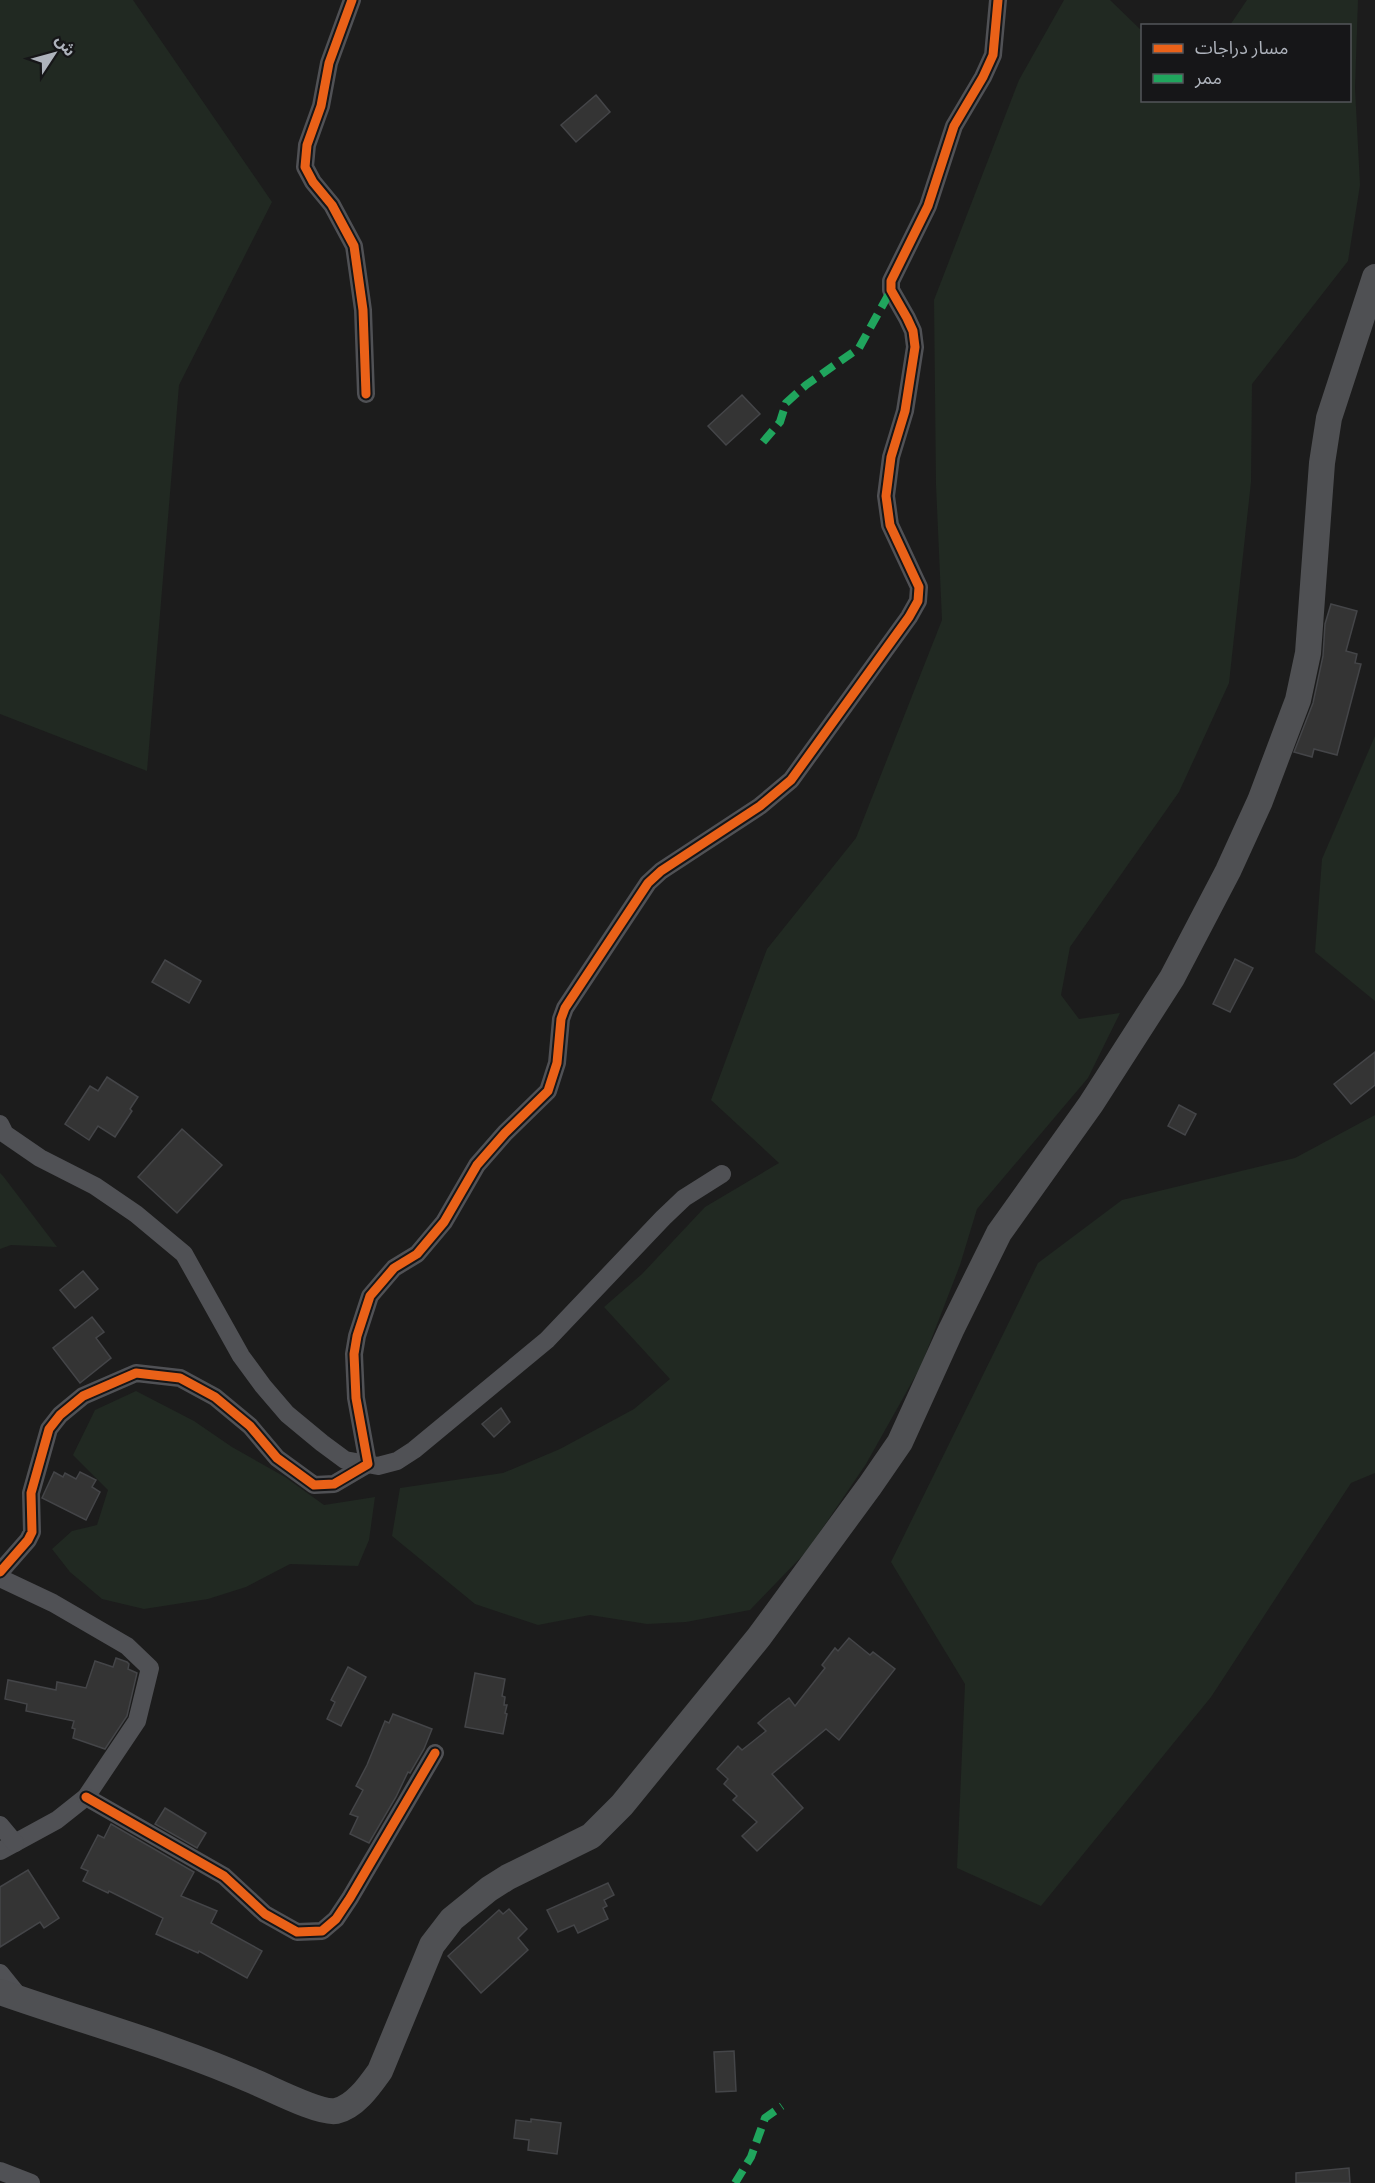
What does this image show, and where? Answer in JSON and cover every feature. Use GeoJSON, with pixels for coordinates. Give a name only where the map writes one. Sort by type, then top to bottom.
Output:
{"type":"FeatureCollection","features":[{"type":"Feature","properties":{"kind":"main road"},"geometry":{"type":"LineString","coordinates":[[11,1996],[205,2060],[314,2108],[336,2111],[356,2100],[380,2071],[432,1945],[452,1919],[489,1889],[508,1877],[591,1836],[622,1804],[759,1637],[900,1442],[951,1330],[999,1233],[1091,1104],[1172,978],[1228,871],[1260,801],[1298,700],[1308,654],[1322,463],[1329,418],[1375,278]]}},
{"type":"Feature","properties":{"kind":"street"},"geometry":{"type":"LineString","coordinates":[[352,0],[329,63],[321,106],[307,145],[305,167],[313,182],[332,205],[354,246],[363,310],[366,394]]}},
{"type":"Feature","properties":{"kind":"street"},"geometry":{"type":"LineString","coordinates":[[368,1464],[356,1398],[354,1354],[357,1336],[370,1296],[394,1268],[417,1254],[444,1222],[477,1165],[505,1133],[548,1091],[556,1063],[561,1019],[565,1008],[648,883],[661,871],[760,806],[791,780],[909,617],[918,601],[919,587],[890,525],[886,505],[891,457],[905,411],[915,346],[913,331],[891,290],[891,281],[928,206],[954,126],[983,77],[993,55],[998,0]]}},
{"type":"Feature","properties":{"kind":"street"},"geometry":{"type":"LineString","coordinates":[[0,1124],[5,1134],[40,1158],[95,1186],[136,1214],[184,1254],[241,1356],[262,1386],[287,1414],[345,1460],[378,1466],[397,1461],[414,1450],[547,1340],[684,1198],[722,1174]]}},
{"type":"Feature","properties":{"kind":"street"},"geometry":{"type":"LineString","coordinates":[[0,1572],[28,1540],[32,1532],[31,1493],[49,1429],[60,1415],[82,1396],[136,1373],[180,1378],[215,1397],[250,1426],[277,1458],[314,1485],[333,1484],[368,1464]]}},
{"type":"Feature","properties":{"kind":"street"},"geometry":{"type":"LineString","coordinates":[[0,1578],[53,1604],[127,1646],[150,1668],[137,1722],[86,1797],[57,1820],[8,1847],[0,1825]]}},
{"type":"Feature","properties":{"kind":"street"},"geometry":{"type":"LineString","coordinates":[[86,1797],[224,1876],[265,1914],[297,1932],[322,1931],[336,1919],[350,1898],[435,1754]]}},
{"type":"Feature","properties":{"kind":"street"},"geometry":{"type":"LineString","coordinates":[[0,1973],[11,1996]]}},
{"type":"Feature","properties":{"kind":"street"},"geometry":{"type":"LineString","coordinates":[[0,2171],[31,2183]]}},
{"type":"Feature","properties":{"kind":"shaded area"},"geometry":{"type":"Polygon","coordinates":[[[0,0],[133,0],[272,202],[179,385],[147,771],[0,714],[0,0]]]}},
{"type":"Feature","properties":{"kind":"shaded area"},"geometry":{"type":"Polygon","coordinates":[[[1064,0],[1110,0],[1141,30],[1141,102],[1351,102],[1351,24],[1231,24],[1247,0],[1358,0],[1355,88],[1360,185],[1348,261],[1252,384],[1251,482],[1229,683],[1179,792],[1070,947],[1061,995],[1079,1019],[1120,1013],[1088,1078],[977,1209],[960,1265],[921,1366],[866,1464],[807,1551],[750,1610],[686,1622],[647,1624],[590,1615],[538,1625],[475,1604],[392,1536],[400,1488],[503,1473],[560,1449],[634,1409],[670,1379],[604,1307],[642,1274],[705,1207],[779,1163],[711,1100],[767,949],[856,838],[942,620],[936,485],[934,300],[1019,80],[1064,0]]]}},
{"type":"Feature","properties":{"kind":"shaded area"},"geometry":{"type":"Polygon","coordinates":[[[1375,736],[1375,1001],[1315,952],[1322,859],[1375,736]]]}},
{"type":"Feature","properties":{"kind":"shaded area"},"geometry":{"type":"Polygon","coordinates":[[[1375,1115],[1375,1473],[1351,1483],[1211,1697],[1041,1906],[957,1868],[965,1684],[891,1562],[1038,1263],[1122,1200],[1295,1158],[1375,1115]]]}},
{"type":"Feature","properties":{"kind":"shaded area"},"geometry":{"type":"Polygon","coordinates":[[[0,1173],[57,1247],[11,1245],[0,1249],[0,1173]]]}},
{"type":"Feature","properties":{"kind":"shaded area"},"geometry":{"type":"Polygon","coordinates":[[[136,1391],[194,1421],[232,1447],[285,1477],[324,1505],[375,1497],[369,1540],[358,1566],[290,1564],[246,1587],[208,1599],[144,1609],[102,1599],[70,1572],[52,1549],[72,1531],[97,1525],[108,1490],[73,1455],[95,1410],[136,1391]]]}},
{"type":"Feature","properties":{"kind":"building"},"geometry":{"type":"Polygon","coordinates":[[[596,95],[610,112],[576,142],[561,125],[596,95]]]}},
{"type":"Feature","properties":{"kind":"building"},"geometry":{"type":"Polygon","coordinates":[[[742,395],[760,414],[726,445],[708,426],[742,395]]]}},
{"type":"Feature","properties":{"kind":"building"},"geometry":{"type":"Polygon","coordinates":[[[1331,604],[1357,611],[1346,651],[1357,654],[1355,663],[1361,664],[1337,755],[1314,749],[1312,757],[1294,752],[1313,703],[1323,656],[1325,624],[1331,604]]]}},
{"type":"Feature","properties":{"kind":"building"},"geometry":{"type":"Polygon","coordinates":[[[1235,959],[1253,968],[1230,1012],[1213,1004],[1235,959]]]}},
{"type":"Feature","properties":{"kind":"building"},"geometry":{"type":"Polygon","coordinates":[[[165,960],[201,981],[189,1003],[152,982],[165,960]]]}},
{"type":"Feature","properties":{"kind":"building"},"geometry":{"type":"Polygon","coordinates":[[[1375,1052],[1375,1085],[1351,1104],[1334,1084],[1375,1052]]]}},
{"type":"Feature","properties":{"kind":"building"},"geometry":{"type":"Polygon","coordinates":[[[107,1077],[138,1097],[115,1137],[98,1126],[89,1140],[65,1124],[90,1086],[98,1091],[107,1077]]]}},
{"type":"Feature","properties":{"kind":"building"},"geometry":{"type":"Polygon","coordinates":[[[1179,1105],[1196,1114],[1185,1135],[1168,1126],[1179,1105]]]}},
{"type":"Feature","properties":{"kind":"building"},"geometry":{"type":"Polygon","coordinates":[[[182,1129],[222,1165],[177,1213],[138,1177],[182,1129]]]}},
{"type":"Feature","properties":{"kind":"building"},"geometry":{"type":"Polygon","coordinates":[[[83,1271],[98,1289],[75,1308],[60,1290],[83,1271]]]}},
{"type":"Feature","properties":{"kind":"building"},"geometry":{"type":"Polygon","coordinates":[[[92,1317],[104,1332],[96,1338],[111,1358],[80,1383],[53,1348],[92,1317]]]}},
{"type":"Feature","properties":{"kind":"building"},"geometry":{"type":"Polygon","coordinates":[[[501,1408],[510,1422],[494,1437],[482,1424],[501,1408]]]}},
{"type":"Feature","properties":{"kind":"building"},"geometry":{"type":"Polygon","coordinates":[[[54,1472],[63,1477],[65,1473],[76,1479],[80,1472],[96,1480],[92,1487],[100,1492],[86,1520],[42,1498],[54,1472]]]}},
{"type":"Feature","properties":{"kind":"building"},"geometry":{"type":"Polygon","coordinates":[[[849,1638],[870,1655],[873,1652],[895,1669],[839,1740],[826,1729],[772,1774],[803,1808],[757,1851],[742,1836],[757,1822],[733,1800],[737,1796],[724,1784],[728,1779],[717,1769],[738,1746],[742,1750],[766,1731],[758,1723],[772,1711],[789,1698],[795,1706],[825,1668],[822,1665],[835,1648],[838,1651],[849,1638]]]}},
{"type":"Feature","properties":{"kind":"building"},"geometry":{"type":"Polygon","coordinates":[[[116,1658],[127,1662],[128,1669],[137,1673],[127,1716],[105,1749],[73,1738],[74,1721],[26,1711],[27,1704],[5,1699],[8,1680],[56,1690],[57,1682],[86,1688],[95,1661],[113,1667],[116,1658]]]}},
{"type":"Feature","properties":{"kind":"building"},"geometry":{"type":"Polygon","coordinates":[[[348,1667],[366,1677],[341,1726],[327,1719],[335,1702],[331,1700],[348,1667]]]}},
{"type":"Feature","properties":{"kind":"building"},"geometry":{"type":"Polygon","coordinates":[[[475,1673],[505,1679],[502,1696],[505,1697],[504,1705],[507,1705],[505,1713],[507,1714],[503,1734],[465,1727],[475,1673]]]}},
{"type":"Feature","properties":{"kind":"building"},"geometry":{"type":"Polygon","coordinates":[[[393,1714],[432,1729],[424,1749],[410,1773],[408,1772],[369,1843],[350,1834],[358,1817],[350,1814],[363,1790],[356,1786],[385,1721],[389,1723],[393,1714]]]}},
{"type":"Feature","properties":{"kind":"building"},"geometry":{"type":"Polygon","coordinates":[[[165,1808],[206,1833],[197,1848],[155,1824],[165,1808]]]}},
{"type":"Feature","properties":{"kind":"building"},"geometry":{"type":"Polygon","coordinates":[[[111,1824],[194,1872],[181,1896],[217,1911],[211,1923],[262,1951],[247,1978],[199,1951],[198,1953],[156,1934],[163,1918],[109,1891],[108,1893],[83,1881],[88,1871],[81,1868],[98,1835],[104,1838],[111,1824]]]}},
{"type":"Feature","properties":{"kind":"building"},"geometry":{"type":"Polygon","coordinates":[[[28,1870],[59,1918],[44,1928],[40,1922],[0,1947],[0,1887],[28,1870]]]}},
{"type":"Feature","properties":{"kind":"building"},"geometry":{"type":"Polygon","coordinates":[[[608,1883],[614,1895],[604,1900],[607,1906],[603,1908],[608,1919],[578,1933],[574,1925],[558,1932],[547,1910],[608,1883]]]}},
{"type":"Feature","properties":{"kind":"building"},"geometry":{"type":"Polygon","coordinates":[[[509,1909],[527,1929],[518,1938],[528,1950],[481,1993],[448,1956],[499,1910],[503,1914],[509,1909]]]}},
{"type":"Feature","properties":{"kind":"building"},"geometry":{"type":"Polygon","coordinates":[[[734,2051],[736,2091],[716,2092],[714,2052],[734,2051]]]}},
{"type":"Feature","properties":{"kind":"building"},"geometry":{"type":"Polygon","coordinates":[[[531,2119],[561,2123],[557,2154],[528,2150],[529,2140],[514,2138],[516,2120],[531,2122],[531,2119]]]}},
{"type":"Feature","properties":{"kind":"building"},"geometry":{"type":"Polygon","coordinates":[[[1349,2168],[1350,2183],[1296,2183],[1296,2173],[1349,2168]]]}},
{"type":"Feature","properties":{"kind":"marked path"},"geometry":{"type":"LineString","coordinates":[[763,442],[780,422],[786,403],[806,385],[859,348],[891,290]]}},
{"type":"Feature","properties":{"kind":"marked path"},"geometry":{"type":"LineString","coordinates":[[735,2183],[751,2157],[765,2118],[782,2106]]}},
{"type":"Feature","properties":{"kind":"cycle path"},"geometry":{"type":"LineString","coordinates":[[352,0],[329,63],[321,106],[307,145],[305,167],[313,182],[332,205],[354,246],[363,310],[366,394]]}},
{"type":"Feature","properties":{"kind":"cycle path"},"geometry":{"type":"LineString","coordinates":[[0,1572],[28,1540],[32,1532],[31,1493],[49,1429],[60,1415],[83,1396],[136,1373],[180,1378],[215,1397],[250,1426],[277,1458],[314,1485],[334,1484],[368,1464],[356,1398],[354,1354],[357,1336],[370,1296],[394,1268],[417,1254],[444,1222],[477,1165],[505,1133],[548,1091],[557,1063],[561,1019],[565,1008],[648,883],[661,871],[760,806],[791,780],[909,617],[918,601],[919,587],[890,525],[886,496],[891,457],[905,411],[915,347],[913,331],[891,290],[891,281],[928,206],[954,126],[983,77],[993,55],[998,0]]}},
{"type":"Feature","properties":{"kind":"cycle path"},"geometry":{"type":"LineString","coordinates":[[86,1797],[224,1876],[265,1914],[297,1932],[322,1931],[336,1919],[350,1898],[435,1753]]}}]}
